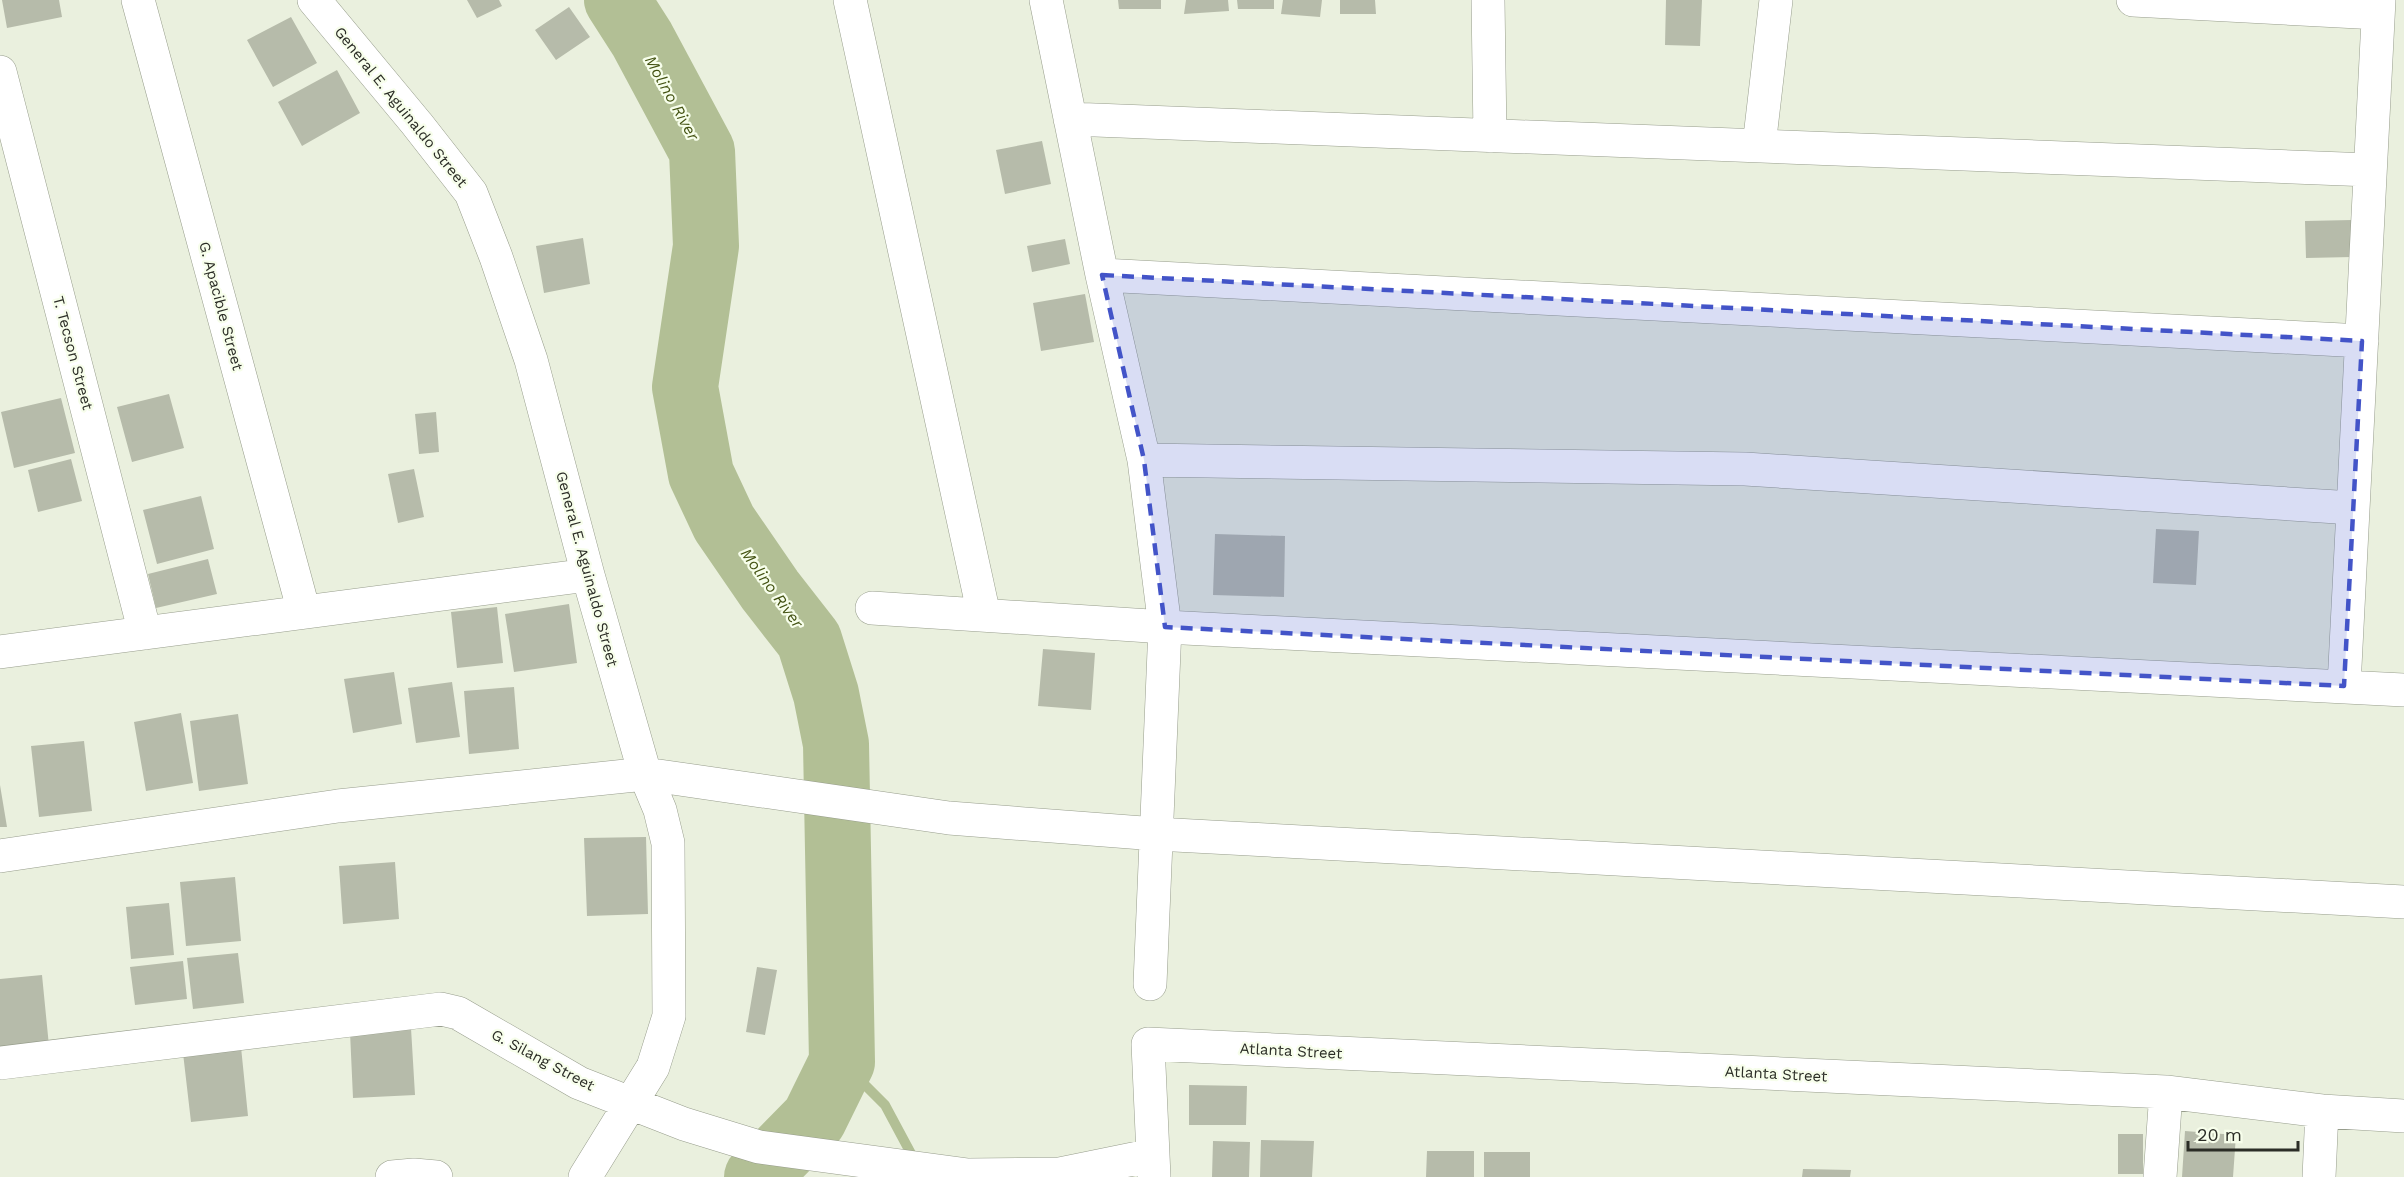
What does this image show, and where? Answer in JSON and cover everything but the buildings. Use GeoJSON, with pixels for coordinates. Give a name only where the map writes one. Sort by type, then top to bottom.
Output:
{"type":"FeatureCollection","features":[{"type":"Feature","properties":{"kind":"street","name":"G. Apacible Street"},"geometry":{"type":"LineString","coordinates":[[138,0],[304,612]]}},
{"type":"Feature","properties":{"kind":"street","name":"General E. Aguinaldo Street"},"geometry":{"type":"LineString","coordinates":[[314,0],[417,124],[471,194],[496,257],[531,360],[588,575],[645,774],[660,810],[668,843],[669,1016],[653,1067],[585,1177]]}},
{"type":"Feature","properties":{"kind":"street"},"geometry":{"type":"LineString","coordinates":[[850,0],[984,615]]}},
{"type":"Feature","properties":{"kind":"street"},"geometry":{"type":"LineString","coordinates":[[1046,0],[1102,275],[1144,460],[1165,627],[1150,984]]}},
{"type":"Feature","properties":{"kind":"street"},"geometry":{"type":"LineString","coordinates":[[1488,0],[1490,135]]}},
{"type":"Feature","properties":{"kind":"street"},"geometry":{"type":"LineString","coordinates":[[1759,146],[1776,0]]}},
{"type":"Feature","properties":{"kind":"street"},"geometry":{"type":"LineString","coordinates":[[2133,0],[2379,7],[2344,686]]}},
{"type":"Feature","properties":{"kind":"street","name":"T. Tecson Street"},"geometry":{"type":"LineString","coordinates":[[0,72],[145,633]]}},
{"type":"Feature","properties":{"kind":"street"},"geometry":{"type":"LineString","coordinates":[[1070,119],[2370,170]]}},
{"type":"Feature","properties":{"kind":"street"},"geometry":{"type":"LineString","coordinates":[[1102,275],[2362,341]]}},
{"type":"Feature","properties":{"kind":"street"},"geometry":{"type":"LineString","coordinates":[[1144,460],[1745,469],[2353,508]]}},
{"type":"Feature","properties":{"kind":"street"},"geometry":{"type":"LineString","coordinates":[[0,652],[588,575]]}},
{"type":"Feature","properties":{"kind":"street"},"geometry":{"type":"LineString","coordinates":[[872,608],[1165,627],[2404,690]]}},
{"type":"Feature","properties":{"kind":"street"},"geometry":{"type":"LineString","coordinates":[[0,856],[338,807],[645,774],[949,818],[1156,834],[2404,902]]}},
{"type":"Feature","properties":{"kind":"street","name":"G. Silang Street"},"geometry":{"type":"LineString","coordinates":[[0,1063],[441,1008],[458,1013],[579,1083],[684,1124],[759,1147],[968,1175],[1060,1174],[1154,1166]]}},
{"type":"Feature","properties":{"kind":"street","name":"Atlanta Street"},"geometry":{"type":"LineString","coordinates":[[1154,1166],[1148,1044],[2166,1092],[2322,1111],[2404,1116]]}},
{"type":"Feature","properties":{"kind":"street"},"geometry":{"type":"LineString","coordinates":[[2160,1177],[2166,1092]]}},
{"type":"Feature","properties":{"kind":"street"},"geometry":{"type":"LineString","coordinates":[[2319,1177],[2322,1111]]}},
{"type":"Feature","properties":{"kind":"street"},"geometry":{"type":"LineString","coordinates":[[392,1177],[414,1174],[436,1177]]}},
{"type":"Feature","properties":{"kind":"highlighted area"},"geometry":{"type":"Polygon","coordinates":[[[1102,275],[2362,341],[2344,686],[1165,627],[1144,460],[1102,275]]]}},
{"type":"Feature","properties":{"kind":"waterway","name":"Molino River"},"geometry":{"type":"LineString","coordinates":[[617,0],[642,39],[702,151],[706,246],[685,387],[701,474],[724,523],[770,590],[809,640],[826,694],[836,744],[842,1062],[814,1119],[757,1177]]}},
{"type":"Feature","properties":{"kind":"waterway"},"geometry":{"type":"LineString","coordinates":[[842,1062],[885,1105],[915,1161]]}}]}
